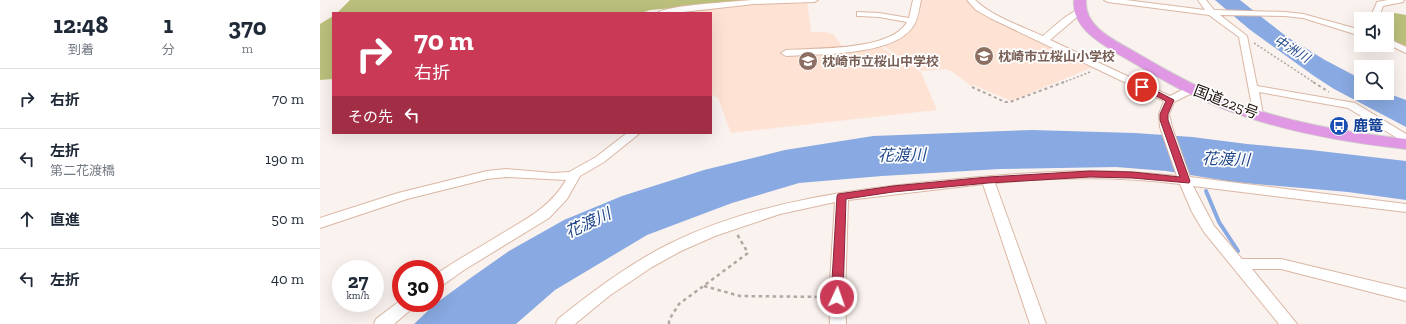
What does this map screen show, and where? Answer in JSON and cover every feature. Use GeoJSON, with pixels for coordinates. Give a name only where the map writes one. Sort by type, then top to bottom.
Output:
{"type":"FeatureCollection","features":[{"type":"Feature","properties":{"kind":"highway","name":"国道225号"},"geometry":{"type":"LineString","coordinates":[[1080,6],[1081,16],[1108,42],[1192,89],[1221,102],[1258,115],[1328,133],[1406,144]]}},
{"type":"Feature","properties":{"kind":"street"},"geometry":{"type":"LineString","coordinates":[[667,12],[754,2],[814,0]]}},
{"type":"Feature","properties":{"kind":"street"},"geometry":{"type":"LineString","coordinates":[[786,53],[874,46],[895,37],[903,31],[912,21],[916,13],[917,0]]}},
{"type":"Feature","properties":{"kind":"street"},"geometry":{"type":"LineString","coordinates":[[972,0],[980,8],[993,16],[1170,100]]}},
{"type":"Feature","properties":{"kind":"street"},"geometry":{"type":"LineString","coordinates":[[1108,0],[1180,11],[1285,14],[1320,20],[1354,31]]}},
{"type":"Feature","properties":{"kind":"street"},"geometry":{"type":"LineString","coordinates":[[1202,0],[1243,36],[1258,115]]}},
{"type":"Feature","properties":{"kind":"street"},"geometry":{"type":"LineString","coordinates":[[1377,12],[1380,4],[1400,0]]}},
{"type":"Feature","properties":{"kind":"street"},"geometry":{"type":"LineString","coordinates":[[1388,2],[1406,7]]}},
{"type":"Feature","properties":{"kind":"street"},"geometry":{"type":"LineString","coordinates":[[1043,41],[1075,14],[1080,6]]}},
{"type":"Feature","properties":{"kind":"street"},"geometry":{"type":"LineString","coordinates":[[860,14],[879,15],[912,21]]}},
{"type":"Feature","properties":{"kind":"street"},"geometry":{"type":"LineString","coordinates":[[1394,44],[1406,50]]}},
{"type":"Feature","properties":{"kind":"street"},"geometry":{"type":"LineString","coordinates":[[1253,88],[1351,105],[1406,139]]}},
{"type":"Feature","properties":{"kind":"street"},"geometry":{"type":"LineString","coordinates":[[1192,89],[1170,100],[1164,114],[1166,127],[1185,180],[1199,212],[1209,229],[1289,324]]}},
{"type":"Feature","properties":{"kind":"street"},"geometry":{"type":"LineString","coordinates":[[320,223],[391,200],[488,174],[511,172],[564,177],[575,174],[599,160],[633,134]]}},
{"type":"Feature","properties":{"kind":"street"},"geometry":{"type":"LineString","coordinates":[[444,277],[544,215],[556,205],[567,190],[575,174]]}},
{"type":"Feature","properties":{"kind":"street"},"geometry":{"type":"LineString","coordinates":[[564,324],[645,264],[676,247],[732,225],[789,208],[842,196],[893,189],[988,180],[1090,174],[1132,175],[1185,180],[1406,208]]}},
{"type":"Feature","properties":{"kind":"street"},"geometry":{"type":"LineString","coordinates":[[988,180],[1038,324]]}},
{"type":"Feature","properties":{"kind":"street"},"geometry":{"type":"LineString","coordinates":[[838,324],[837,297],[842,196]]}},
{"type":"Feature","properties":{"kind":"street"},"geometry":{"type":"LineString","coordinates":[[1237,264],[1281,264],[1406,295]]}},
{"type":"Feature","properties":{"kind":"street"},"geometry":{"type":"LineString","coordinates":[[382,324],[397,312]]}},
{"type":"Feature","properties":{"kind":"path"},"geometry":{"type":"LineString","coordinates":[[1243,36],[1332,94]]}},
{"type":"Feature","properties":{"kind":"path"},"geometry":{"type":"LineString","coordinates":[[972,87],[1005,102],[1010,102],[1100,68]]}},
{"type":"Feature","properties":{"kind":"path"},"geometry":{"type":"LineString","coordinates":[[669,324],[669,320],[679,304],[748,253],[732,225]]}},
{"type":"Feature","properties":{"kind":"path"},"geometry":{"type":"LineString","coordinates":[[704,286],[740,296],[837,297]]}},
{"type":"Feature","properties":{"kind":"shaded area","name":"枕崎市立桜山小学校"},"geometry":{"type":"Polygon","coordinates":[[[921,0],[967,0],[971,6],[984,15],[1093,67],[1011,101],[973,85],[971,86],[946,69],[922,71],[882,45],[910,27],[920,14],[921,0]]]}},
{"type":"Feature","properties":{"kind":"shaded area","name":"枕崎市立桜山中学校"},"geometry":{"type":"Polygon","coordinates":[[[807,1],[811,32],[825,32],[833,34],[846,51],[880,46],[921,72],[937,110],[731,133],[718,98],[712,95],[712,12],[675,12],[753,3],[807,1]]]}},
{"type":"Feature","properties":{"kind":"green space"},"geometry":{"type":"Polygon","coordinates":[[[350,0],[771,0],[650,10],[645,12],[338,12],[350,0]]]}},
{"type":"Feature","properties":{"kind":"green space"},"geometry":{"type":"Polygon","coordinates":[[[1394,13],[1406,15],[1406,46],[1395,42],[1394,13]]]}},
{"type":"Feature","properties":{"kind":"green space"},"geometry":{"type":"Polygon","coordinates":[[[332,17],[332,79],[320,80],[320,24],[332,17]]]}},
{"type":"Feature","properties":{"kind":"water","name":"中洲川"},"geometry":{"type":"Polygon","coordinates":[[[1215,0],[1240,0],[1287,37],[1354,75],[1354,100],[1314,76],[1249,29],[1215,0]]]}},
{"type":"Feature","properties":{"kind":"water"},"geometry":{"type":"Polygon","coordinates":[[[1394,96],[1406,100],[1406,127],[1355,100],[1394,100],[1394,96]]]}},
{"type":"Feature","properties":{"kind":"water","name":"花渡川"},"geometry":{"type":"Polygon","coordinates":[[[1032,130],[1135,133],[1192,137],[1406,161],[1406,200],[1348,192],[1233,182],[1166,171],[1116,167],[1000,169],[882,176],[799,183],[732,203],[647,235],[555,290],[516,324],[414,324],[427,312],[444,312],[444,297],[509,251],[564,220],[622,196],[704,170],[785,150],[873,136],[1032,130]]]}},
{"type":"Feature","properties":{"kind":"waterway"},"geometry":{"type":"LineString","coordinates":[[1206,191],[1219,222],[1238,251]]}},
{"type":"Feature","properties":{"kind":"place","name":"枕崎市立桜山小学校"},"geometry":{"type":"Point","coordinates":[984,56]}},
{"type":"Feature","properties":{"kind":"place","name":"枕崎市立桜山中学校"},"geometry":{"type":"Point","coordinates":[808,61]}},
{"type":"Feature","properties":{"kind":"place","name":"鹿篭"},"geometry":{"type":"Point","coordinates":[1339,126]}},
{"type":"Feature","properties":{"kind":"route"},"geometry":{"type":"LineString","coordinates":[[837,297],[842,196],[893,189],[988,180],[1090,174],[1132,175],[1186,181],[1184,179],[1164,120],[1164,114],[1170,100],[1142,87]]}}]}
